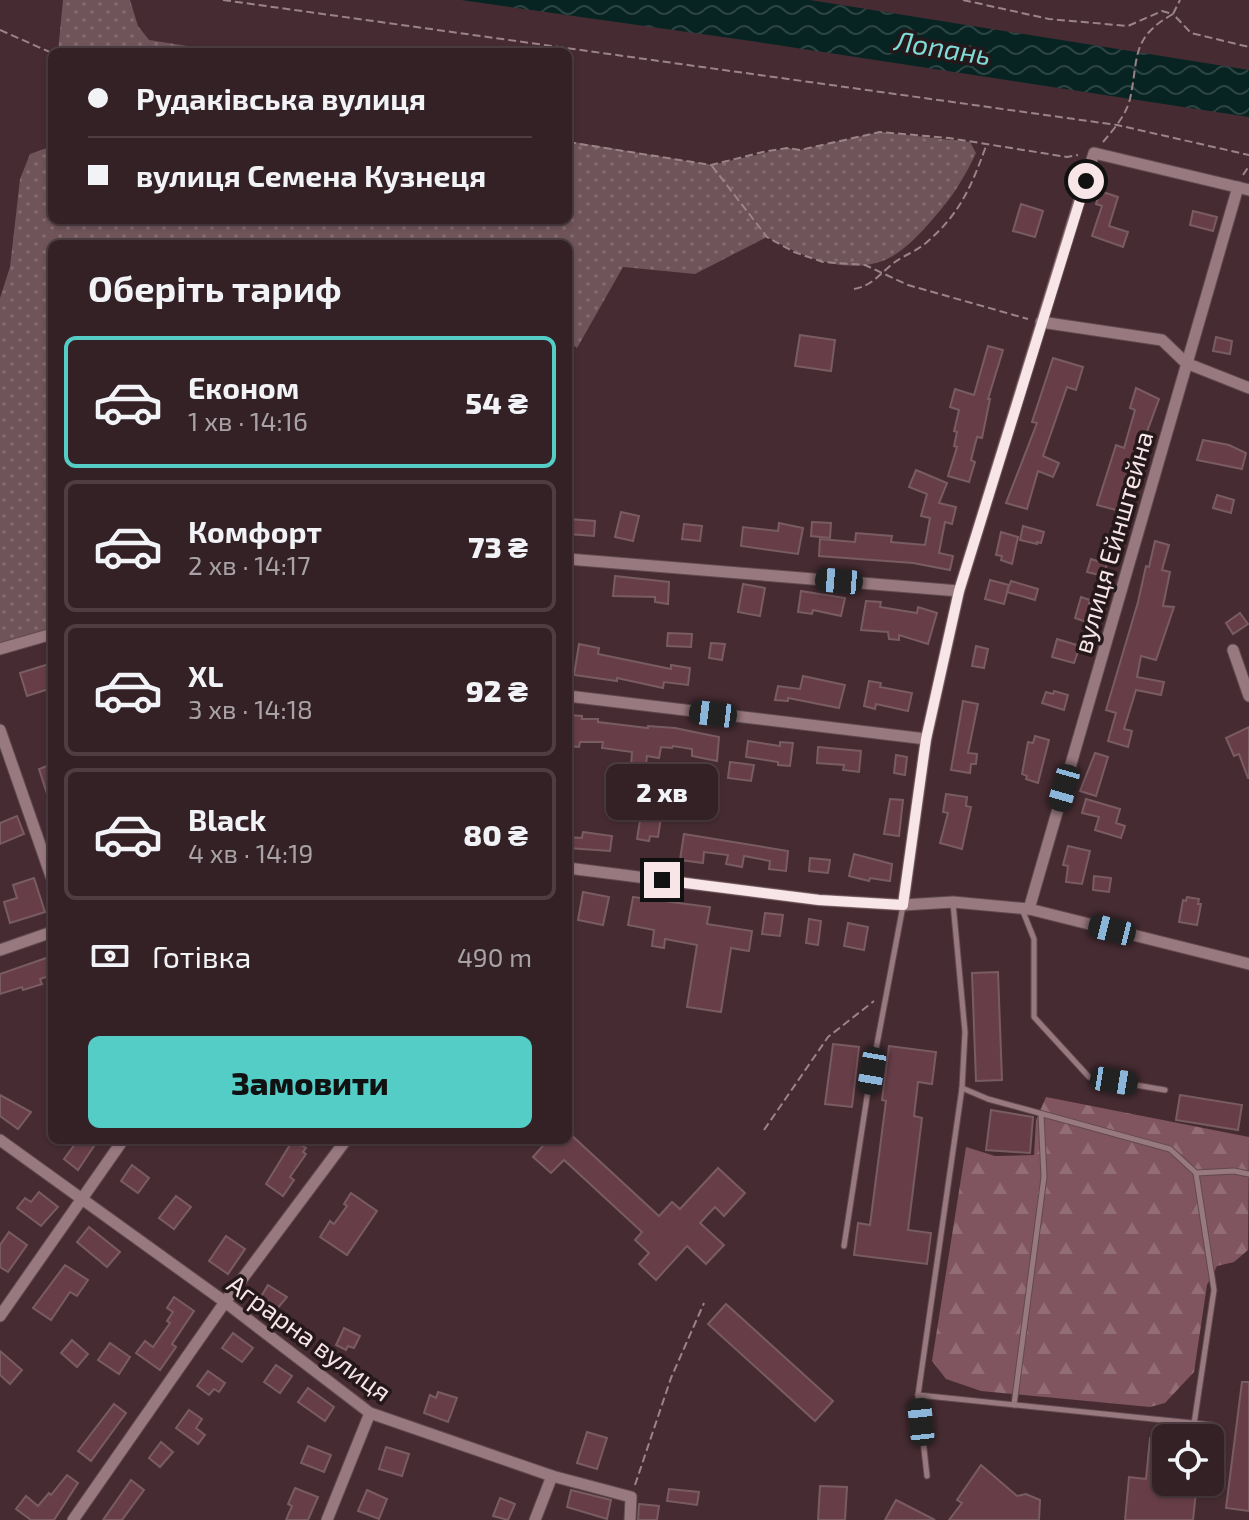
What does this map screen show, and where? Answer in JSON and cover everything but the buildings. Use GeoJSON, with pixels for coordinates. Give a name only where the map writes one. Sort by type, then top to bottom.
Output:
{"type":"FeatureCollection","features":[{"type":"Feature","properties":{"kind":"street"},"geometry":{"type":"LineString","coordinates":[[903,905],[926,739],[959,591],[1094,153],[1244,188]]}},
{"type":"Feature","properties":{"kind":"street","name":"вулиця Ейнштейна"},"geometry":{"type":"LineString","coordinates":[[1026,909],[1186,363],[1244,188]]}},
{"type":"Feature","properties":{"kind":"street"},"geometry":{"type":"LineString","coordinates":[[1041,322],[1162,340],[1186,363],[1249,388]]}},
{"type":"Feature","properties":{"kind":"street"},"geometry":{"type":"LineString","coordinates":[[572,559],[959,591]]}},
{"type":"Feature","properties":{"kind":"street"},"geometry":{"type":"LineString","coordinates":[[0,649],[48,635]]}},
{"type":"Feature","properties":{"kind":"street"},"geometry":{"type":"LineString","coordinates":[[1233,650],[1249,696]]}},
{"type":"Feature","properties":{"kind":"street"},"geometry":{"type":"LineString","coordinates":[[572,696],[926,739]]}},
{"type":"Feature","properties":{"kind":"street"},"geometry":{"type":"LineString","coordinates":[[0,730],[48,868]]}},
{"type":"Feature","properties":{"kind":"street"},"geometry":{"type":"LineString","coordinates":[[572,869],[819,900],[903,905],[953,902],[1026,909],[1249,964]]}},
{"type":"Feature","properties":{"kind":"street"},"geometry":{"type":"LineString","coordinates":[[0,950],[48,933]]}},
{"type":"Feature","properties":{"kind":"street","name":"Аграрна вулиця"},"geometry":{"type":"LineString","coordinates":[[0,1140],[225,1302],[370,1413],[552,1476],[631,1497]]}},
{"type":"Feature","properties":{"kind":"street"},"geometry":{"type":"LineString","coordinates":[[0,1316],[120,1144]]}},
{"type":"Feature","properties":{"kind":"street"},"geometry":{"type":"LineString","coordinates":[[73,1520],[225,1302],[343,1144]]}},
{"type":"Feature","properties":{"kind":"street"},"geometry":{"type":"LineString","coordinates":[[327,1520],[370,1413]]}},
{"type":"Feature","properties":{"kind":"street"},"geometry":{"type":"LineString","coordinates":[[535,1520],[552,1476]]}},
{"type":"Feature","properties":{"kind":"street"},"geometry":{"type":"LineString","coordinates":[[630,1520],[631,1497]]}},
{"type":"Feature","properties":{"kind":"lane"},"geometry":{"type":"LineString","coordinates":[[927,1476],[918,1395],[962,1088],[965,1032],[953,902]]}},
{"type":"Feature","properties":{"kind":"lane"},"geometry":{"type":"LineString","coordinates":[[844,1246],[903,905]]}},
{"type":"Feature","properties":{"kind":"lane"},"geometry":{"type":"LineString","coordinates":[[1026,909],[1034,939],[1034,1017],[1089,1077],[1165,1090]]}},
{"type":"Feature","properties":{"kind":"lane"},"geometry":{"type":"LineString","coordinates":[[918,1395],[1194,1424],[1214,1290],[1196,1173],[1170,1149],[988,1099],[962,1088]]}},
{"type":"Feature","properties":{"kind":"lane"},"geometry":{"type":"LineString","coordinates":[[1014,1405],[1044,1177],[1041,1114]]}},
{"type":"Feature","properties":{"kind":"lane"},"geometry":{"type":"LineString","coordinates":[[1196,1173],[1234,1171],[1249,1174]]}},
{"type":"Feature","properties":{"kind":"path"},"geometry":{"type":"LineString","coordinates":[[223,0],[566,48]]}},
{"type":"Feature","properties":{"kind":"path"},"geometry":{"type":"LineString","coordinates":[[963,0],[1049,19],[1128,26],[1162,11],[1173,14],[1191,33],[1249,47]]}},
{"type":"Feature","properties":{"kind":"path"},"geometry":{"type":"LineString","coordinates":[[572,143],[711,165],[763,152],[787,148],[800,150],[880,132],[1067,157],[1094,153],[1117,125],[1129,102],[1137,49],[1156,23],[1173,14],[1180,0]]}},
{"type":"Feature","properties":{"kind":"path"},"geometry":{"type":"LineString","coordinates":[[0,30],[48,51]]}},
{"type":"Feature","properties":{"kind":"path"},"geometry":{"type":"LineString","coordinates":[[572,49],[1117,125],[1249,155]]}},
{"type":"Feature","properties":{"kind":"path"},"geometry":{"type":"LineString","coordinates":[[854,289],[865,287],[891,265],[927,243],[970,191],[986,144]]}},
{"type":"Feature","properties":{"kind":"path"},"geometry":{"type":"LineString","coordinates":[[711,165],[767,237],[794,252],[823,262],[865,265],[882,275],[1041,322]]}},
{"type":"Feature","properties":{"kind":"path"},"geometry":{"type":"LineString","coordinates":[[764,1130],[828,1037],[886,991]]}},
{"type":"Feature","properties":{"kind":"path"},"geometry":{"type":"LineString","coordinates":[[631,1497],[671,1378],[704,1303]]}},
{"type":"Feature","properties":{"kind":"shaded area"},"geometry":{"type":"Polygon","coordinates":[[[63,0],[130,0],[138,26],[149,40],[200,48],[58,48],[63,0]]]}},
{"type":"Feature","properties":{"kind":"shaded area"},"geometry":{"type":"Polygon","coordinates":[[[880,132],[970,142],[976,153],[946,203],[910,243],[885,260],[854,266],[839,265],[809,257],[767,237],[695,274],[623,267],[577,348],[572,344],[572,240],[48,240],[48,629],[0,643],[0,298],[10,267],[20,179],[30,154],[48,147],[48,224],[572,224],[572,142],[711,165],[787,148],[800,150],[880,132]]]}},
{"type":"Feature","properties":{"kind":"green space"},"geometry":{"type":"Polygon","coordinates":[[[1046,1097],[1249,1137],[1248,1250],[1234,1262],[1217,1266],[1207,1285],[1194,1372],[1165,1403],[1150,1407],[981,1391],[946,1379],[932,1361],[966,1147],[995,1156],[1034,1155],[1036,1120],[1046,1097]]]}},
{"type":"Feature","properties":{"kind":"water","name":"Лопань"},"geometry":{"type":"Polygon","coordinates":[[[461,0],[810,0],[1249,70],[1249,117],[751,41],[461,0]]]}},
{"type":"Feature","properties":{"kind":"route"},"geometry":{"type":"LineString","coordinates":[[662,880],[819,900],[903,905],[926,739],[959,591],[1086,181]]}}]}
